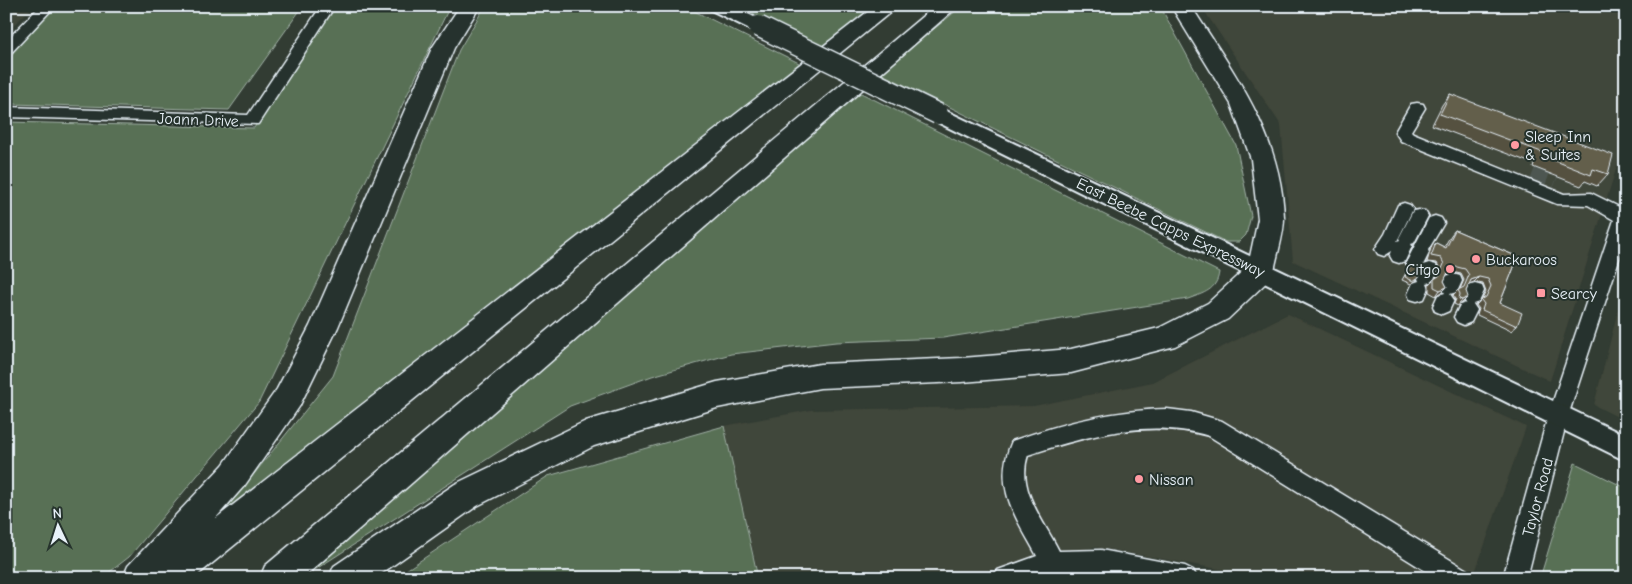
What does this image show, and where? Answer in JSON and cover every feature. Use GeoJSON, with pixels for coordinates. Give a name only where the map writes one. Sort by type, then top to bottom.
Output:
{"type":"FeatureCollection","features":[{"type":"Feature","properties":{"kind":"highway"},"geometry":{"type":"LineString","coordinates":[[140,578],[234,475],[288,398],[324,327],[444,48],[470,6]]}},
{"type":"Feature","properties":{"kind":"highway"},"geometry":{"type":"LineString","coordinates":[[167,578],[888,6]]}},
{"type":"Feature","properties":{"kind":"highway"},"geometry":{"type":"LineString","coordinates":[[276,578],[948,6]]}},
{"type":"Feature","properties":{"kind":"highway"},"geometry":{"type":"LineString","coordinates":[[346,578],[466,495],[586,435],[716,395],[820,376],[962,370],[1071,361],[1165,338],[1218,311],[1261,271],[1272,219],[1264,159],[1242,104],[1181,6]]}},
{"type":"Feature","properties":{"kind":"main road","name":"East Beebe Capps Expressway"},"geometry":{"type":"LineString","coordinates":[[717,6],[1626,448]]}},
{"type":"Feature","properties":{"kind":"street"},"geometry":{"type":"LineString","coordinates":[[6,50],[48,6]]}},
{"type":"Feature","properties":{"kind":"street","name":"Joann Drive"},"geometry":{"type":"LineString","coordinates":[[6,112],[252,120],[328,6]]}},
{"type":"Feature","properties":{"kind":"street"},"geometry":{"type":"LineString","coordinates":[[1417,108],[1403,132],[1407,137],[1526,179],[1562,200],[1577,200]]}},
{"type":"Feature","properties":{"kind":"street"},"geometry":{"type":"LineString","coordinates":[[1554,184],[1564,188],[1588,209],[1604,215],[1620,213]]}},
{"type":"Feature","properties":{"kind":"street","name":"Taylor Road"},"geometry":{"type":"LineString","coordinates":[[1515,578],[1558,416],[1620,213]]}},
{"type":"Feature","properties":{"kind":"street"},"geometry":{"type":"LineString","coordinates":[[1419,216],[1410,258],[1419,216]]}},
{"type":"Feature","properties":{"kind":"street"},"geometry":{"type":"LineString","coordinates":[[1052,563],[1016,492],[1013,461],[1020,448],[1086,428],[1133,419],[1182,418],[1215,428],[1459,578]]}},
{"type":"Feature","properties":{"kind":"street"},"geometry":{"type":"LineString","coordinates":[[1006,578],[1052,563],[1101,561],[1185,578]]}},
{"type":"Feature","properties":{"kind":"shaded area"},"geometry":{"type":"Polygon","coordinates":[[[6,6],[33,6],[6,33],[6,6]]]}},
{"type":"Feature","properties":{"kind":"shaded area"},"geometry":{"type":"Polygon","coordinates":[[[1201,6],[1621,6],[1626,15],[1626,137],[1550,381],[1293,261],[1281,125],[1201,6]]]}},
{"type":"Feature","properties":{"kind":"shaded area"},"geometry":{"type":"Polygon","coordinates":[[[1626,279],[1626,421],[1594,405],[1626,279]]]}},
{"type":"Feature","properties":{"kind":"shaded area"},"geometry":{"type":"Polygon","coordinates":[[[1288,314],[1526,427],[1473,578],[1269,578],[1095,547],[955,578],[759,578],[724,426],[811,410],[1034,406],[1153,382],[1288,314]]]}},
{"type":"Feature","properties":{"kind":"green space"},"geometry":{"type":"Polygon","coordinates":[[[53,6],[303,6],[229,110],[10,104],[6,98],[6,57],[33,24],[53,6]]]}},
{"type":"Feature","properties":{"kind":"green space"},"geometry":{"type":"Polygon","coordinates":[[[336,6],[450,6],[259,402],[129,557],[102,578],[6,578],[6,122],[254,128],[336,6]]]}},
{"type":"Feature","properties":{"kind":"green space"},"geometry":{"type":"Polygon","coordinates":[[[485,6],[684,6],[803,65],[204,536],[333,376],[459,50],[485,6]]]}},
{"type":"Feature","properties":{"kind":"green space"},"geometry":{"type":"Polygon","coordinates":[[[737,6],[878,6],[827,48],[737,6]]]}},
{"type":"Feature","properties":{"kind":"green space"},"geometry":{"type":"Polygon","coordinates":[[[962,6],[1160,6],[1236,145],[1251,216],[1246,235],[1239,242],[1226,242],[880,73],[962,6]]]}},
{"type":"Feature","properties":{"kind":"green space"},"geometry":{"type":"Polygon","coordinates":[[[859,92],[1219,272],[1216,283],[1209,290],[1188,299],[943,338],[836,342],[731,354],[652,376],[570,406],[302,578],[859,92]]]}},
{"type":"Feature","properties":{"kind":"green space"},"geometry":{"type":"Polygon","coordinates":[[[724,426],[758,578],[394,578],[548,476],[724,426]]]}},
{"type":"Feature","properties":{"kind":"green space"},"geometry":{"type":"Polygon","coordinates":[[[1575,463],[1626,488],[1626,578],[1540,578],[1575,463]]]}},
{"type":"Feature","properties":{"kind":"building"},"geometry":{"type":"Polygon","coordinates":[[[1450,94],[1613,155],[1608,174],[1593,169],[1591,175],[1543,156],[1544,153],[1440,114],[1450,94]]]}},
{"type":"Feature","properties":{"kind":"building"},"geometry":{"type":"Polygon","coordinates":[[[1455,230],[1518,257],[1500,303],[1522,313],[1517,326],[1482,310],[1484,304],[1481,300],[1486,297],[1491,286],[1488,279],[1479,277],[1471,280],[1466,291],[1468,297],[1462,300],[1459,299],[1460,294],[1458,290],[1464,287],[1469,275],[1465,269],[1457,267],[1449,270],[1444,281],[1447,287],[1440,290],[1434,287],[1434,279],[1439,276],[1444,264],[1441,258],[1431,256],[1436,243],[1446,248],[1455,230]]]}},
{"type":"Feature","properties":{"kind":"building"},"geometry":{"type":"Polygon","coordinates":[[[1410,266],[1420,268],[1419,277],[1413,281],[1405,277],[1410,266]]]}},
{"type":"Feature","properties":{"kind":"tunnel"},"geometry":{"type":"LineString","coordinates":[[1532,175],[1555,184]]}},
{"type":"Feature","properties":{"kind":"place","name":"Sleep Inn & Suites"},"geometry":{"type":"Point","coordinates":[1515,145]}},
{"type":"Feature","properties":{"kind":"place","name":"Buckaroos"},"geometry":{"type":"Point","coordinates":[1476,259]}},
{"type":"Feature","properties":{"kind":"place","name":"Citgo"},"geometry":{"type":"Point","coordinates":[1450,269]}},
{"type":"Feature","properties":{"kind":"place","name":"Searcy"},"geometry":{"type":"Point","coordinates":[1541,293]}},
{"type":"Feature","properties":{"kind":"place","name":"Nissan"},"geometry":{"type":"Point","coordinates":[1139,479]}}]}
